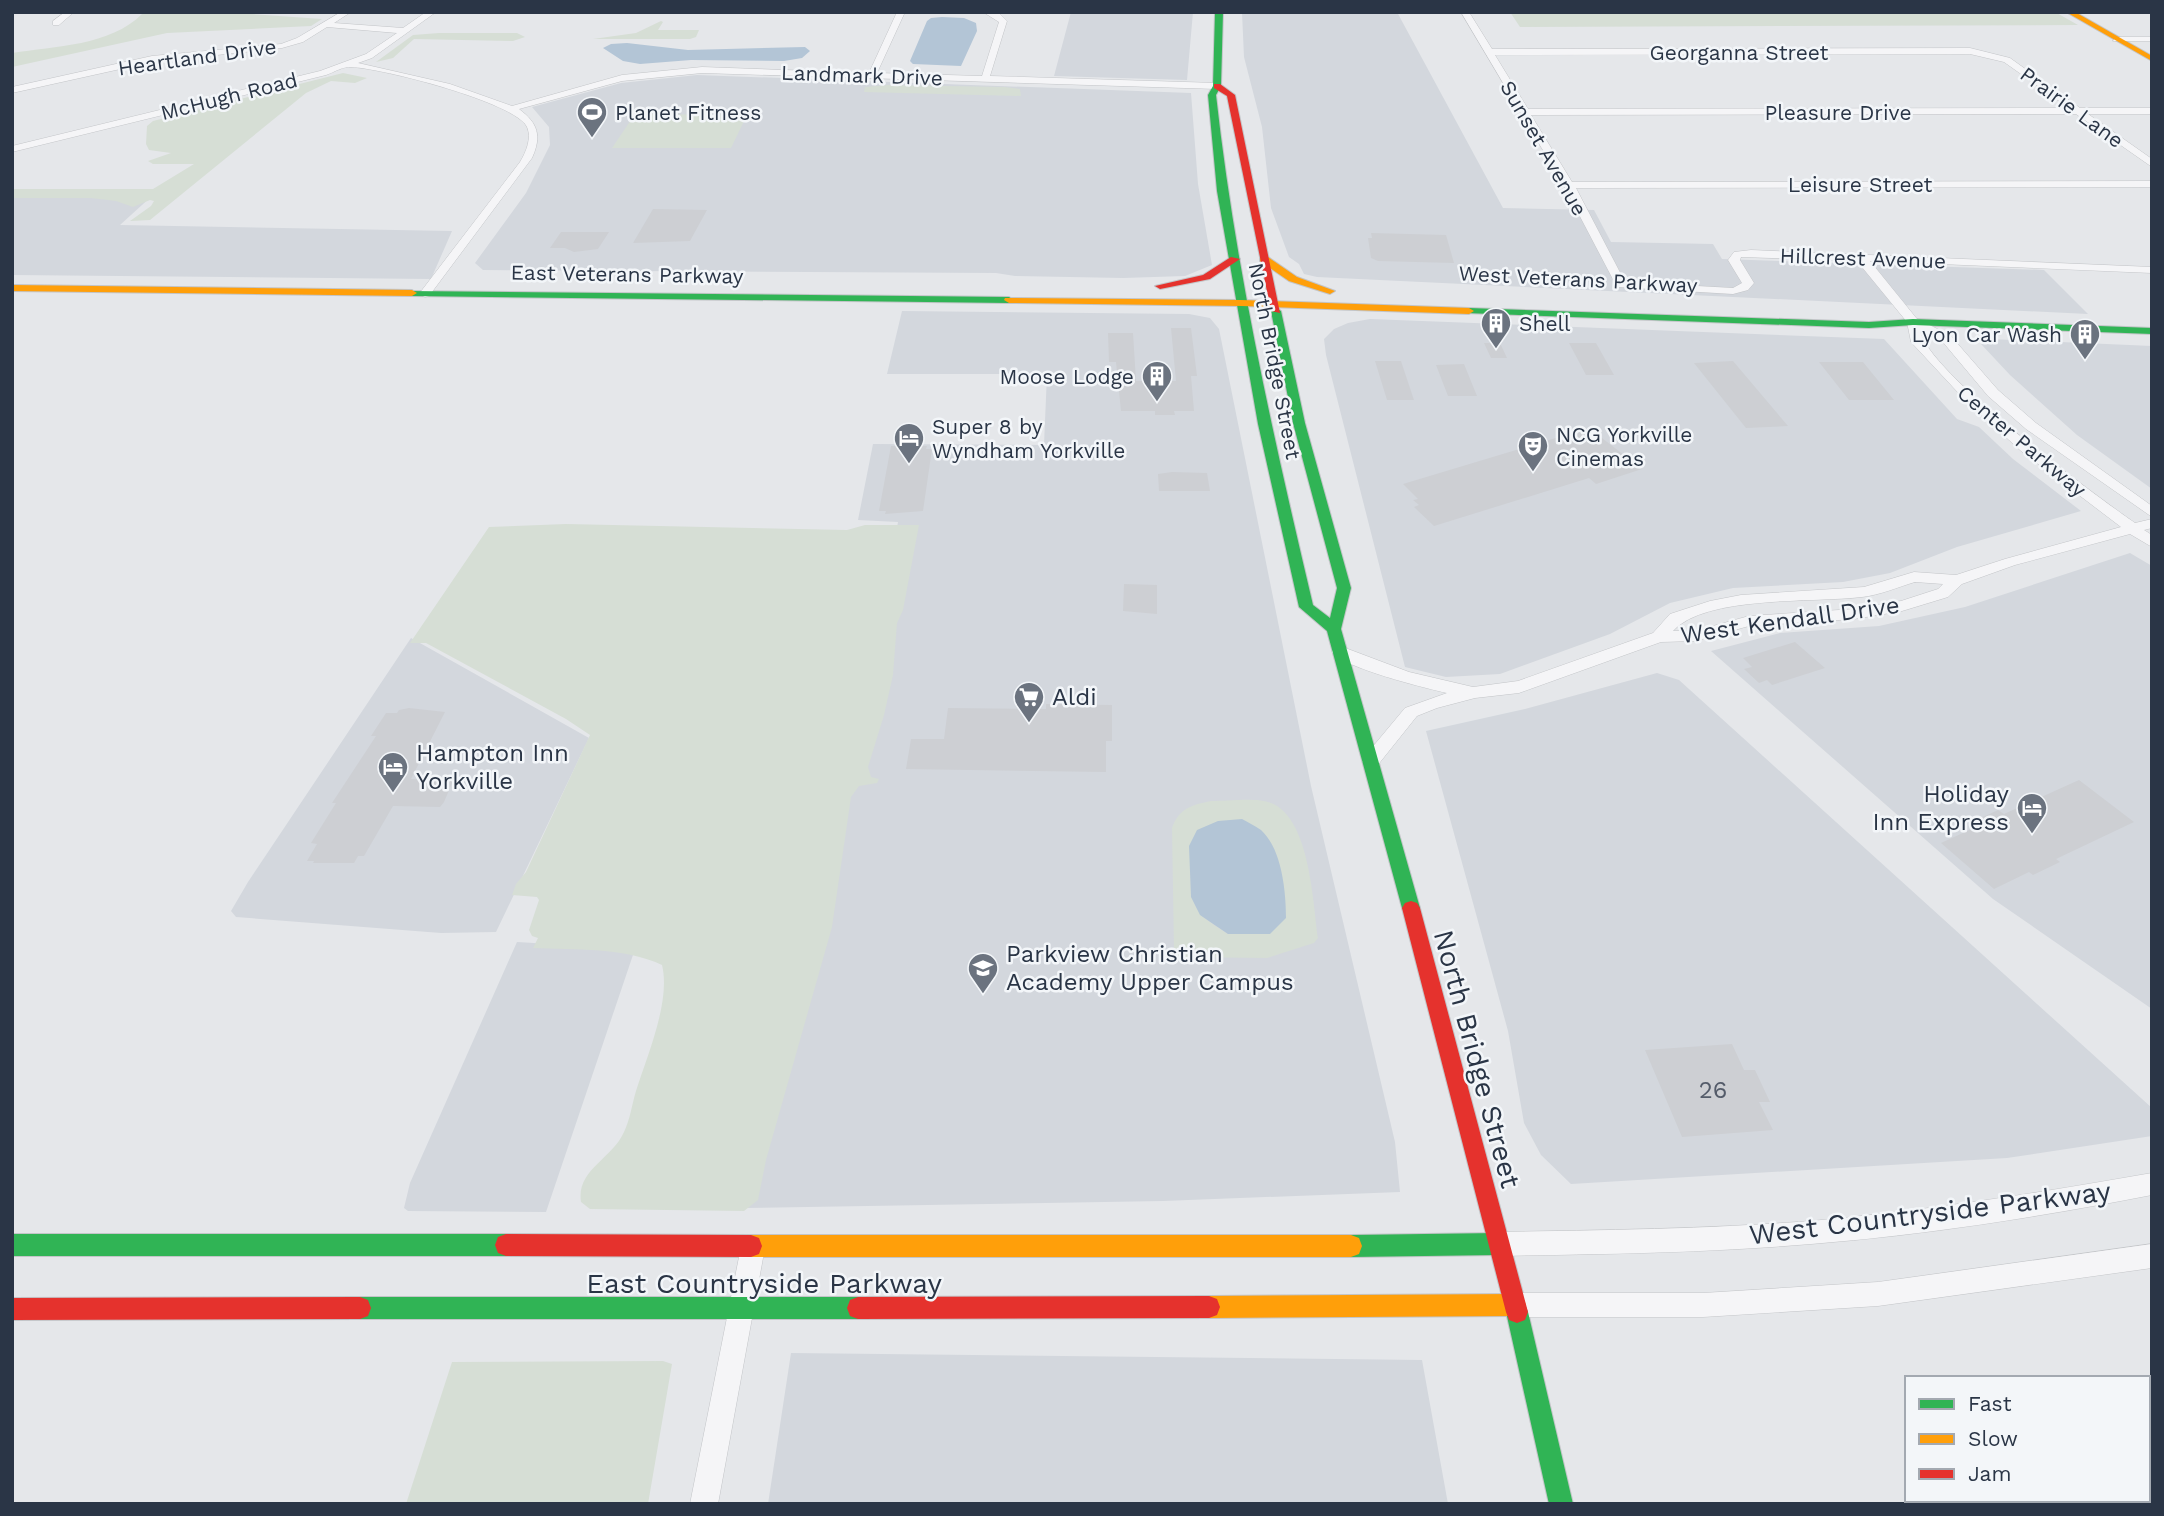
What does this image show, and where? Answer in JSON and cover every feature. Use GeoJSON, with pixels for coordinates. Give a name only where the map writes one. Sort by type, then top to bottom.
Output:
{"type":"FeatureCollection","features":[{"type":"Feature","properties":{"kind":"main road","name":"North Bridge Street"},"geometry":{"type":"LineString","coordinates":[[1219,12],[1217,86],[1212,95],[1219,166],[1247,336],[1264,424],[1306,607],[1334,629]]}},
{"type":"Feature","properties":{"kind":"main road"},"geometry":{"type":"LineString","coordinates":[[2069,12],[2152,59]]}},
{"type":"Feature","properties":{"kind":"main road","name":"North Bridge Street"},"geometry":{"type":"LineString","coordinates":[[1217,86],[1231,95],[1299,423],[1344,587],[1334,629],[1515,1305],[1560,1504]]}},
{"type":"Feature","properties":{"kind":"main road"},"geometry":{"type":"LineString","coordinates":[[1163,294],[1206,277],[1235,259]]}},
{"type":"Feature","properties":{"kind":"main road"},"geometry":{"type":"LineString","coordinates":[[1264,259],[1293,279],[1330,291]]}},
{"type":"Feature","properties":{"kind":"main road","name":"East Veterans Parkway"},"geometry":{"type":"LineString","coordinates":[[12,276],[429,288]]}},
{"type":"Feature","properties":{"kind":"main road","name":"East Veterans Parkway"},"geometry":{"type":"LineString","coordinates":[[12,288],[429,288],[1240,296]]}},
{"type":"Feature","properties":{"kind":"main road","name":"West Veterans Parkway"},"geometry":{"type":"LineString","coordinates":[[1272,297],[1330,291],[1498,296],[1864,314],[1913,322]]}},
{"type":"Feature","properties":{"kind":"main road"},"geometry":{"type":"LineString","coordinates":[[1163,294],[1215,312],[1247,336]]}},
{"type":"Feature","properties":{"kind":"main road","name":"West Veterans Parkway"},"geometry":{"type":"LineString","coordinates":[[1240,296],[1346,306],[1868,325],[1913,322],[2152,331]]}},
{"type":"Feature","properties":{"kind":"main road"},"geometry":{"type":"LineString","coordinates":[[1280,337],[1295,322],[1346,306]]}},
{"type":"Feature","properties":{"kind":"main road","name":"East Countryside Parkway"},"geometry":{"type":"LineString","coordinates":[[12,1245],[753,1247],[1498,1244]]}},
{"type":"Feature","properties":{"kind":"main road","name":"East Countryside Parkway"},"geometry":{"type":"LineString","coordinates":[[12,1309],[992,1309],[1515,1305]]}},
{"type":"Feature","properties":{"kind":"street"},"geometry":{"type":"LineString","coordinates":[[57,23],[70,12]]}},
{"type":"Feature","properties":{"kind":"street","name":"Heartland Drive"},"geometry":{"type":"LineString","coordinates":[[12,90],[166,57],[282,46],[347,12]]}},
{"type":"Feature","properties":{"kind":"street","name":"McHugh Road"},"geometry":{"type":"LineString","coordinates":[[12,149],[351,64],[379,51],[432,12]]}},
{"type":"Feature","properties":{"kind":"street"},"geometry":{"type":"LineString","coordinates":[[872,75],[901,12]]}},
{"type":"Feature","properties":{"kind":"street"},"geometry":{"type":"LineString","coordinates":[[985,79],[1003,21],[986,12]]}},
{"type":"Feature","properties":{"kind":"street","name":"Sunset Avenue"},"geometry":{"type":"LineString","coordinates":[[1465,12],[1568,185],[1621,285]]}},
{"type":"Feature","properties":{"kind":"street"},"geometry":{"type":"LineString","coordinates":[[336,19],[410,28]]}},
{"type":"Feature","properties":{"kind":"street"},"geometry":{"type":"LineString","coordinates":[[326,24],[410,28]]}},
{"type":"Feature","properties":{"kind":"street"},"geometry":{"type":"LineString","coordinates":[[2116,39],[2152,38]]}},
{"type":"Feature","properties":{"kind":"street","name":"Georganna Street"},"geometry":{"type":"LineString","coordinates":[[1488,52],[1970,51],[1990,54]]}},
{"type":"Feature","properties":{"kind":"street","name":"Prairie Lane"},"geometry":{"type":"LineString","coordinates":[[1990,54],[2007,60],[2152,164]]}},
{"type":"Feature","properties":{"kind":"street"},"geometry":{"type":"LineString","coordinates":[[351,64],[485,97],[513,108],[532,128],[531,151],[510,185],[429,288]]}},
{"type":"Feature","properties":{"kind":"street","name":"Landmark Drive"},"geometry":{"type":"LineString","coordinates":[[513,108],[596,84],[665,72],[702,70],[1217,86]]}},
{"type":"Feature","properties":{"kind":"street","name":"Pleasure Drive"},"geometry":{"type":"LineString","coordinates":[[1524,112],[2152,111]]}},
{"type":"Feature","properties":{"kind":"street","name":"Leisure Street"},"geometry":{"type":"LineString","coordinates":[[1568,185],[2152,184]]}},
{"type":"Feature","properties":{"kind":"street","name":"Hillcrest Avenue"},"geometry":{"type":"LineString","coordinates":[[1621,285],[1733,291],[1744,288],[1748,283],[1734,260],[1738,254],[2152,270]]}},
{"type":"Feature","properties":{"kind":"street","name":"Center Parkway"},"geometry":{"type":"LineString","coordinates":[[1861,258],[1913,322],[1946,338],[1993,393],[2031,426],[2152,513]]}},
{"type":"Feature","properties":{"kind":"street","name":"Center Parkway"},"geometry":{"type":"LineString","coordinates":[[1913,322],[1915,339],[1988,418],[2063,478],[2152,542]]}},
{"type":"Feature","properties":{"kind":"street","name":"West Kendall Drive"},"geometry":{"type":"LineString","coordinates":[[1659,637],[1676,618],[1710,606],[1741,600],[1865,592],[1914,577],[1956,580],[2010,562],[2152,523]]}},
{"type":"Feature","properties":{"kind":"street","name":"West Kendall Drive"},"geometry":{"type":"LineString","coordinates":[[1371,761],[1411,712],[1432,703],[1475,692],[1518,687],[1659,637],[1695,636],[1749,621],[1878,611],[1943,593],[1956,580]]}},
{"type":"Feature","properties":{"kind":"street","name":"West Kendall Drive"},"geometry":{"type":"LineString","coordinates":[[1340,652],[1399,677],[1475,692]]}},
{"type":"Feature","properties":{"kind":"street","name":"West Countryside Parkway"},"geometry":{"type":"LineString","coordinates":[[1498,1244],[1676,1240],[1846,1230],[2012,1208],[2152,1184]]}},
{"type":"Feature","properties":{"kind":"street"},"geometry":{"type":"LineString","coordinates":[[704,1504],[753,1247]]}},
{"type":"Feature","properties":{"kind":"street"},"geometry":{"type":"LineString","coordinates":[[1515,1305],[1703,1305],[1878,1294],[2152,1256]]}},
{"type":"Feature","properties":{"kind":"shaded area"},"geometry":{"type":"Polygon","coordinates":[[[136,12],[224,12],[322,19],[311,26],[167,33],[12,67],[12,53],[98,39],[129,25],[142,14],[136,12]]]}},
{"type":"Feature","properties":{"kind":"shaded area"},"geometry":{"type":"Polygon","coordinates":[[[1071,12],[1193,12],[1187,80],[1054,76],[1071,12]]]}},
{"type":"Feature","properties":{"kind":"shaded area"},"geometry":{"type":"Polygon","coordinates":[[[1242,12],[1397,12],[1503,208],[1594,210],[1611,242],[1713,244],[1722,259],[2044,270],[2088,314],[1317,277],[1304,274],[1299,264],[1289,257],[1271,208],[1262,127],[1244,57],[1242,12]]]}},
{"type":"Feature","properties":{"kind":"shaded area"},"geometry":{"type":"Polygon","coordinates":[[[1510,12],[2055,12],[2078,25],[1520,27],[1510,12]]]}},
{"type":"Feature","properties":{"kind":"shaded area"},"geometry":{"type":"Polygon","coordinates":[[[663,22],[658,30],[699,30],[696,37],[690,39],[593,39],[636,33],[663,22]]]}},
{"type":"Feature","properties":{"kind":"shaded area"},"geometry":{"type":"Polygon","coordinates":[[[517,33],[525,37],[513,41],[414,39],[393,58],[376,62],[413,35],[517,33]]]}},
{"type":"Feature","properties":{"kind":"shaded area"},"geometry":{"type":"Polygon","coordinates":[[[343,73],[367,78],[355,83],[331,81],[306,93],[150,220],[130,221],[151,206],[154,201],[150,200],[133,207],[116,201],[91,198],[12,198],[12,189],[153,189],[194,164],[153,164],[148,161],[171,153],[149,150],[146,144],[147,126],[153,121],[343,73]]]}},
{"type":"Feature","properties":{"kind":"shaded area"},"geometry":{"type":"Polygon","coordinates":[[[697,75],[1191,93],[1198,184],[1212,265],[1185,276],[1123,278],[1015,276],[996,273],[483,270],[475,263],[526,193],[550,145],[549,127],[532,107],[621,83],[697,75]]]}},
{"type":"Feature","properties":{"kind":"shaded area"},"geometry":{"type":"Polygon","coordinates":[[[865,87],[1005,87],[1020,89],[1021,96],[864,92],[865,87]]]}},
{"type":"Feature","properties":{"kind":"shaded area"},"geometry":{"type":"Polygon","coordinates":[[[635,114],[747,115],[731,148],[612,148],[635,114]]]}},
{"type":"Feature","properties":{"kind":"shaded area"},"geometry":{"type":"Polygon","coordinates":[[[12,195],[153,195],[120,225],[452,231],[431,279],[12,275],[12,195]]]}},
{"type":"Feature","properties":{"kind":"shaded area"},"geometry":{"type":"Polygon","coordinates":[[[902,311],[1189,314],[1210,318],[1219,329],[1311,786],[1395,1142],[1400,1192],[1163,1201],[743,1208],[852,788],[898,522],[858,520],[873,444],[1044,445],[1047,374],[887,374],[902,311]]]}},
{"type":"Feature","properties":{"kind":"shaded area"},"geometry":{"type":"Polygon","coordinates":[[[1370,319],[1884,339],[1957,419],[1979,427],[2013,459],[2081,511],[1957,547],[1890,573],[1843,582],[1733,588],[1670,603],[1610,634],[1500,674],[1446,677],[1405,667],[1324,339],[1334,329],[1370,319]]]}},
{"type":"Feature","properties":{"kind":"shaded area"},"geometry":{"type":"Polygon","coordinates":[[[1989,339],[2152,346],[2152,489],[2077,435],[2010,375],[1981,344],[1989,339]]]}},
{"type":"Feature","properties":{"kind":"shaded area"},"geometry":{"type":"Polygon","coordinates":[[[566,524],[847,530],[865,525],[919,525],[903,610],[897,623],[893,675],[868,767],[871,777],[879,779],[877,783],[859,786],[851,797],[832,927],[766,1160],[758,1200],[744,1211],[590,1209],[581,1202],[584,1181],[619,1141],[628,1122],[661,1011],[664,979],[662,965],[616,952],[533,948],[538,938],[532,936],[529,930],[539,900],[537,897],[512,895],[516,884],[526,872],[590,735],[566,719],[426,643],[410,643],[489,527],[566,524]]]}},
{"type":"Feature","properties":{"kind":"shaded area"},"geometry":{"type":"Polygon","coordinates":[[[2130,553],[2152,566],[2152,1009],[1993,899],[1711,651],[1780,633],[1879,626],[1965,607],[2130,553]]]}},
{"type":"Feature","properties":{"kind":"shaded area"},"geometry":{"type":"Polygon","coordinates":[[[411,638],[589,738],[496,932],[441,933],[236,917],[231,911],[248,882],[411,638]]]}},
{"type":"Feature","properties":{"kind":"shaded area"},"geometry":{"type":"Polygon","coordinates":[[[1657,673],[1679,680],[2152,1108],[2152,1136],[2007,1158],[1571,1184],[1541,1155],[1524,1123],[1508,1031],[1426,731],[1525,709],[1657,673]]]}},
{"type":"Feature","properties":{"kind":"shaded area"},"geometry":{"type":"Polygon","coordinates":[[[1258,800],[1271,803],[1284,812],[1302,843],[1307,863],[1318,938],[1314,943],[1267,958],[1176,957],[1172,828],[1182,812],[1211,801],[1258,800]],[[1191,878],[1195,906],[1205,918],[1228,934],[1191,878]]]}},
{"type":"Feature","properties":{"kind":"shaded area"},"geometry":{"type":"Polygon","coordinates":[[[517,942],[635,949],[546,1212],[408,1211],[404,1208],[410,1183],[517,942]]]}},
{"type":"Feature","properties":{"kind":"shaded area"},"geometry":{"type":"Polygon","coordinates":[[[791,1353],[1422,1360],[1448,1504],[768,1504],[791,1353]]]}},
{"type":"Feature","properties":{"kind":"shaded area"},"geometry":{"type":"Polygon","coordinates":[[[663,1361],[672,1364],[648,1504],[406,1504],[452,1362],[663,1361]]]}},
{"type":"Feature","properties":{"kind":"water"},"geometry":{"type":"Polygon","coordinates":[[[942,17],[964,18],[976,23],[977,31],[961,66],[913,64],[910,61],[927,21],[942,17]]]}},
{"type":"Feature","properties":{"kind":"water"},"geometry":{"type":"Polygon","coordinates":[[[627,43],[688,50],[805,47],[810,51],[802,58],[784,61],[691,60],[640,64],[623,61],[603,48],[611,44],[627,43]]]}},
{"type":"Feature","properties":{"kind":"water"},"geometry":{"type":"Polygon","coordinates":[[[1242,819],[1261,830],[1268,838],[1281,871],[1286,918],[1270,934],[1228,934],[1200,915],[1191,897],[1189,846],[1197,830],[1218,821],[1242,819]]]}},
{"type":"Feature","properties":{"kind":"building"},"geometry":{"type":"Polygon","coordinates":[[[653,209],[707,210],[690,241],[633,243],[653,209]]]}},
{"type":"Feature","properties":{"kind":"building"},"geometry":{"type":"Polygon","coordinates":[[[561,232],[609,232],[598,249],[574,252],[565,248],[550,248],[561,232]]]}},
{"type":"Feature","properties":{"kind":"building"},"geometry":{"type":"Polygon","coordinates":[[[1371,233],[1446,235],[1454,263],[1378,261],[1371,258],[1368,238],[1372,238],[1371,233]]]}},
{"type":"Feature","properties":{"kind":"building"},"geometry":{"type":"Polygon","coordinates":[[[1171,328],[1191,328],[1197,376],[1191,376],[1194,411],[1155,415],[1155,411],[1121,411],[1116,362],[1109,362],[1108,333],[1133,333],[1136,381],[1176,381],[1171,328]]]}},
{"type":"Feature","properties":{"kind":"building","name":"Shell"},"geometry":{"type":"Polygon","coordinates":[[[1484,343],[1500,343],[1507,358],[1491,358],[1484,343]]]}},
{"type":"Feature","properties":{"kind":"building"},"geometry":{"type":"Polygon","coordinates":[[[1569,343],[1596,343],[1614,375],[1586,375],[1569,343]]]}},
{"type":"Feature","properties":{"kind":"building"},"geometry":{"type":"Polygon","coordinates":[[[1375,361],[1401,361],[1414,400],[1387,400],[1375,361]]]}},
{"type":"Feature","properties":{"kind":"building"},"geometry":{"type":"Polygon","coordinates":[[[1733,361],[1788,426],[1746,428],[1694,363],[1733,361]]]}},
{"type":"Feature","properties":{"kind":"building"},"geometry":{"type":"Polygon","coordinates":[[[1819,362],[1863,362],[1894,400],[1849,400],[1819,362]]]}},
{"type":"Feature","properties":{"kind":"building"},"geometry":{"type":"Polygon","coordinates":[[[1464,364],[1477,396],[1448,396],[1436,365],[1464,364]]]}},
{"type":"Feature","properties":{"kind":"building","name":"NCG Yorkville Cinemas"},"geometry":{"type":"Polygon","coordinates":[[[1589,428],[1642,469],[1596,484],[1589,478],[1434,526],[1414,507],[1419,505],[1413,500],[1418,499],[1403,484],[1589,428]]]}},
{"type":"Feature","properties":{"kind":"building","name":"Super 8 by Wyndham Yorkville"},"geometry":{"type":"Polygon","coordinates":[[[891,446],[927,446],[926,449],[932,449],[923,511],[885,514],[886,511],[879,511],[891,446]]]}},
{"type":"Feature","properties":{"kind":"building"},"geometry":{"type":"Polygon","coordinates":[[[1207,473],[1210,491],[1159,491],[1158,474],[1207,473]]]}},
{"type":"Feature","properties":{"kind":"building"},"geometry":{"type":"Polygon","coordinates":[[[1124,584],[1157,585],[1157,614],[1123,611],[1124,584]]]}},
{"type":"Feature","properties":{"kind":"building"},"geometry":{"type":"Polygon","coordinates":[[[1795,642],[1825,668],[1772,685],[1767,680],[1759,683],[1744,669],[1752,667],[1743,658],[1795,642]]]}},
{"type":"Feature","properties":{"kind":"building","name":"Aldi"},"geometry":{"type":"Polygon","coordinates":[[[1046,704],[1112,705],[1112,741],[1106,741],[1106,772],[906,769],[911,739],[944,739],[948,708],[1046,709],[1046,704]]]}},
{"type":"Feature","properties":{"kind":"building","name":"Hampton Inn Yorkville"},"geometry":{"type":"Polygon","coordinates":[[[409,708],[445,712],[411,779],[453,781],[444,802],[440,807],[393,806],[364,856],[358,856],[354,863],[307,861],[317,844],[311,843],[336,803],[332,803],[376,736],[371,736],[386,713],[397,713],[409,708]]]}},
{"type":"Feature","properties":{"kind":"building","name":"Holiday Inn Express"},"geometry":{"type":"Polygon","coordinates":[[[2079,780],[2134,822],[2056,859],[2060,862],[2033,875],[2029,872],[1994,889],[1941,843],[1976,827],[1970,823],[1998,810],[2004,814],[2079,780]]]}},
{"type":"Feature","properties":{"kind":"building"},"geometry":{"type":"Polygon","coordinates":[[[1732,1044],[1744,1070],[1755,1070],[1770,1102],[1759,1102],[1773,1130],[1682,1137],[1645,1050],[1732,1044]]]}},
{"type":"Feature","properties":{"kind":"traffic: fast"},"geometry":{"type":"LineString","coordinates":[[1219,12],[1217,86],[1212,95],[1222,191],[1264,424],[1306,607],[1334,629]]}},
{"type":"Feature","properties":{"kind":"traffic: fast"},"geometry":{"type":"LineString","coordinates":[[412,293],[1009,300]]}},
{"type":"Feature","properties":{"kind":"traffic: fast"},"geometry":{"type":"LineString","coordinates":[[1276,311],[1299,423],[1344,588],[1334,629],[1411,908]]}},
{"type":"Feature","properties":{"kind":"traffic: fast"},"geometry":{"type":"LineString","coordinates":[[1469,311],[1869,325],[1913,322],[2152,331]]}},
{"type":"Feature","properties":{"kind":"traffic: fast"},"geometry":{"type":"LineString","coordinates":[[1351,1246],[1498,1244]]}},
{"type":"Feature","properties":{"kind":"traffic: fast"},"geometry":{"type":"LineString","coordinates":[[12,1245],[506,1245]]}},
{"type":"Feature","properties":{"kind":"traffic: fast"},"geometry":{"type":"LineString","coordinates":[[360,1308],[858,1308]]}},
{"type":"Feature","properties":{"kind":"traffic: fast"},"geometry":{"type":"LineString","coordinates":[[1517,1312],[1561,1504]]}},
{"type":"Feature","properties":{"kind":"traffic: slow"},"geometry":{"type":"LineString","coordinates":[[2069,12],[2152,59]]}},
{"type":"Feature","properties":{"kind":"traffic: slow"},"geometry":{"type":"LineString","coordinates":[[1264,259],[1293,279],[1330,291]]}},
{"type":"Feature","properties":{"kind":"traffic: slow"},"geometry":{"type":"LineString","coordinates":[[12,288],[412,293]]}},
{"type":"Feature","properties":{"kind":"traffic: slow"},"geometry":{"type":"LineString","coordinates":[[1009,300],[1241,303],[1469,311]]}},
{"type":"Feature","properties":{"kind":"traffic: slow"},"geometry":{"type":"LineString","coordinates":[[751,1246],[1351,1246]]}},
{"type":"Feature","properties":{"kind":"traffic: slow"},"geometry":{"type":"LineString","coordinates":[[1209,1307],[1515,1305]]}},
{"type":"Feature","properties":{"kind":"traffic: jam"},"geometry":{"type":"LineString","coordinates":[[1217,86],[1231,95],[1276,311]]}},
{"type":"Feature","properties":{"kind":"traffic: jam"},"geometry":{"type":"LineString","coordinates":[[1160,286],[1206,277],[1235,259]]}},
{"type":"Feature","properties":{"kind":"traffic: jam"},"geometry":{"type":"LineString","coordinates":[[1411,908],[1517,1312]]}},
{"type":"Feature","properties":{"kind":"traffic: jam"},"geometry":{"type":"LineString","coordinates":[[506,1245],[751,1246]]}},
{"type":"Feature","properties":{"kind":"traffic: jam"},"geometry":{"type":"LineString","coordinates":[[858,1308],[1209,1307]]}},
{"type":"Feature","properties":{"kind":"traffic: jam"},"geometry":{"type":"LineString","coordinates":[[12,1309],[360,1308]]}},
{"type":"Feature","properties":{"kind":"place","name":"Planet Fitness"},"geometry":{"type":"Point","coordinates":[592,139]}},
{"type":"Feature","properties":{"kind":"place","name":"Shell"},"geometry":{"type":"Point","coordinates":[1496,350]}},
{"type":"Feature","properties":{"kind":"place","name":"Lyon Car Wash"},"geometry":{"type":"Point","coordinates":[2085,361]}},
{"type":"Feature","properties":{"kind":"place","name":"Moose Lodge"},"geometry":{"type":"Point","coordinates":[1157,403]}},
{"type":"Feature","properties":{"kind":"place","name":"Super 8 by Wyndham Yorkville"},"geometry":{"type":"Point","coordinates":[909,465]}},
{"type":"Feature","properties":{"kind":"place","name":"NCG Yorkville Cinemas"},"geometry":{"type":"Point","coordinates":[1533,473]}},
{"type":"Feature","properties":{"kind":"place","name":"Aldi"},"geometry":{"type":"Point","coordinates":[1029,724]}},
{"type":"Feature","properties":{"kind":"place","name":"Hampton Inn Yorkville"},"geometry":{"type":"Point","coordinates":[393,794]}},
{"type":"Feature","properties":{"kind":"place","name":"Holiday Inn Express"},"geometry":{"type":"Point","coordinates":[2032,835]}},
{"type":"Feature","properties":{"kind":"place","name":"Parkview Christian Academy Upper Campus"},"geometry":{"type":"Point","coordinates":[983,995]}}]}
